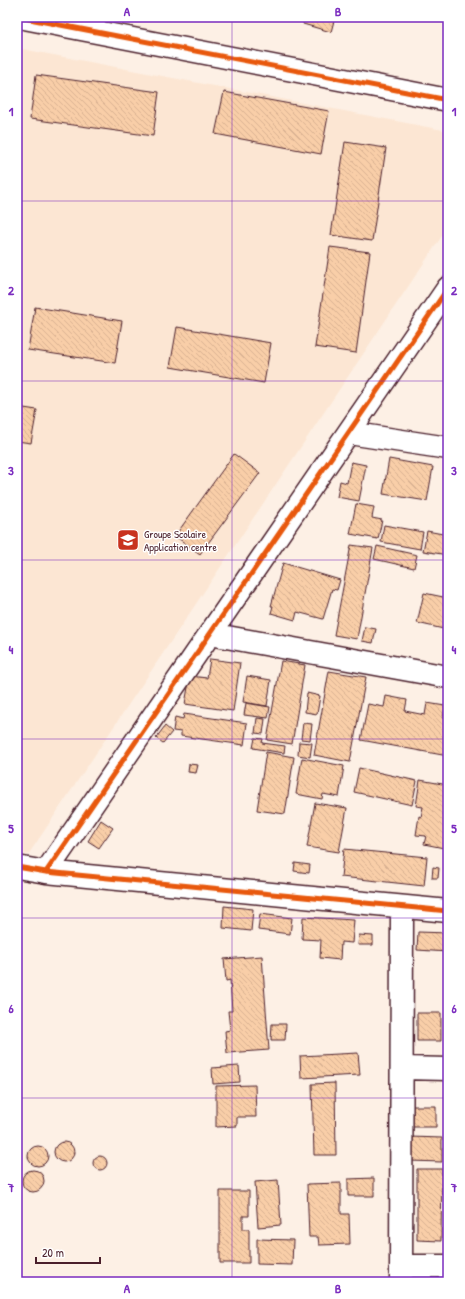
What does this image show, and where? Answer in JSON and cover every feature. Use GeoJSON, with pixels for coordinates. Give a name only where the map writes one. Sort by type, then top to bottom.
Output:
{"type":"FeatureCollection","features":[{"type":"Feature","properties":{"kind":"street"},"geometry":{"type":"LineString","coordinates":[[19,17],[448,100]]}},
{"type":"Feature","properties":{"kind":"street"},"geometry":{"type":"LineString","coordinates":[[46,872],[448,288]]}},
{"type":"Feature","properties":{"kind":"street"},"geometry":{"type":"LineString","coordinates":[[349,433],[448,448]]}},
{"type":"Feature","properties":{"kind":"street"},"geometry":{"type":"LineString","coordinates":[[210,634],[448,677]]}},
{"type":"Feature","properties":{"kind":"street"},"geometry":{"type":"LineString","coordinates":[[17,867],[46,872],[448,911]]}},
{"type":"Feature","properties":{"kind":"street"},"geometry":{"type":"LineString","coordinates":[[402,907],[401,1274],[448,1266]]}},
{"type":"Feature","properties":{"kind":"street"},"geometry":{"type":"LineString","coordinates":[[402,1068],[448,1069]]}},
{"type":"Feature","properties":{"kind":"shaded area","name":"Groupe Scolaire Application centre"},"geometry":{"type":"Polygon","coordinates":[[[17,48],[448,131],[448,227],[28,855],[17,853],[17,48]]]}},
{"type":"Feature","properties":{"kind":"building"},"geometry":{"type":"Polygon","coordinates":[[[305,17],[335,17],[331,32],[303,24],[305,17]]]}},
{"type":"Feature","properties":{"kind":"building"},"geometry":{"type":"Polygon","coordinates":[[[36,75],[159,92],[153,136],[30,119],[36,75]]]}},
{"type":"Feature","properties":{"kind":"building"},"geometry":{"type":"Polygon","coordinates":[[[224,92],[329,111],[321,154],[215,134],[224,92]]]}},
{"type":"Feature","properties":{"kind":"building"},"geometry":{"type":"Polygon","coordinates":[[[345,142],[386,148],[372,241],[331,235],[345,142]]]}},
{"type":"Feature","properties":{"kind":"building"},"geometry":{"type":"Polygon","coordinates":[[[330,247],[370,252],[356,353],[315,347],[330,247]]]}},
{"type":"Feature","properties":{"kind":"building"},"geometry":{"type":"Polygon","coordinates":[[[35,307],[122,321],[115,363],[28,350],[35,307]]]}},
{"type":"Feature","properties":{"kind":"building"},"geometry":{"type":"Polygon","coordinates":[[[177,327],[271,343],[264,383],[170,367],[177,327]]]}},
{"type":"Feature","properties":{"kind":"building"},"geometry":{"type":"Polygon","coordinates":[[[17,407],[37,410],[31,443],[17,441],[17,407]]]}},
{"type":"Feature","properties":{"kind":"building"},"geometry":{"type":"Polygon","coordinates":[[[234,454],[260,473],[200,554],[175,536],[234,454]]]}},
{"type":"Feature","properties":{"kind":"building"},"geometry":{"type":"Polygon","coordinates":[[[389,459],[433,467],[427,501],[383,494],[389,459]]]}},
{"type":"Feature","properties":{"kind":"building"},"geometry":{"type":"Polygon","coordinates":[[[351,462],[366,465],[359,501],[337,497],[340,481],[347,483],[351,462]]]}},
{"type":"Feature","properties":{"kind":"building"},"geometry":{"type":"Polygon","coordinates":[[[356,504],[374,507],[372,518],[382,520],[378,539],[350,534],[356,504]]]}},
{"type":"Feature","properties":{"kind":"building"},"geometry":{"type":"Polygon","coordinates":[[[384,525],[423,532],[420,549],[381,542],[384,525]]]}},
{"type":"Feature","properties":{"kind":"building"},"geometry":{"type":"Polygon","coordinates":[[[427,531],[448,535],[448,555],[423,551],[427,531]]]}},
{"type":"Feature","properties":{"kind":"building"},"geometry":{"type":"Polygon","coordinates":[[[351,545],[373,548],[357,639],[334,635],[351,545]]]}},
{"type":"Feature","properties":{"kind":"building"},"geometry":{"type":"Polygon","coordinates":[[[377,546],[417,555],[414,568],[374,559],[377,546]]]}},
{"type":"Feature","properties":{"kind":"building"},"geometry":{"type":"Polygon","coordinates":[[[283,563],[340,580],[337,590],[332,589],[323,619],[297,612],[295,620],[271,613],[273,606],[271,606],[283,563]]]}},
{"type":"Feature","properties":{"kind":"building"},"geometry":{"type":"Polygon","coordinates":[[[424,593],[448,598],[448,630],[417,623],[424,593]]]}},
{"type":"Feature","properties":{"kind":"building"},"geometry":{"type":"Polygon","coordinates":[[[365,627],[376,629],[373,643],[362,641],[365,627]]]}},
{"type":"Feature","properties":{"kind":"building"},"geometry":{"type":"Polygon","coordinates":[[[210,659],[240,663],[233,711],[185,704],[190,676],[207,678],[210,659]]]}},
{"type":"Feature","properties":{"kind":"building"},"geometry":{"type":"Polygon","coordinates":[[[281,661],[305,665],[292,744],[267,740],[281,661]]]}},
{"type":"Feature","properties":{"kind":"building"},"geometry":{"type":"Polygon","coordinates":[[[329,671],[366,677],[350,762],[314,755],[329,671]]]}},
{"type":"Feature","properties":{"kind":"building"},"geometry":{"type":"Polygon","coordinates":[[[247,676],[271,680],[267,706],[243,702],[247,676]]]}},
{"type":"Feature","properties":{"kind":"building"},"geometry":{"type":"Polygon","coordinates":[[[307,693],[320,696],[317,714],[305,712],[307,693]]]}},
{"type":"Feature","properties":{"kind":"building"},"geometry":{"type":"Polygon","coordinates":[[[386,696],[407,700],[405,711],[425,715],[427,703],[445,706],[443,718],[448,719],[448,756],[361,740],[368,704],[384,707],[386,696]]]}},
{"type":"Feature","properties":{"kind":"building"},"geometry":{"type":"Polygon","coordinates":[[[246,703],[270,707],[268,718],[244,715],[246,703]]]}},
{"type":"Feature","properties":{"kind":"building"},"geometry":{"type":"Polygon","coordinates":[[[184,714],[247,723],[244,745],[181,736],[181,732],[173,731],[175,717],[183,719],[184,714]]]}},
{"type":"Feature","properties":{"kind":"building"},"geometry":{"type":"Polygon","coordinates":[[[257,718],[265,719],[263,734],[255,733],[257,718]]]}},
{"type":"Feature","properties":{"kind":"building"},"geometry":{"type":"Polygon","coordinates":[[[303,723],[312,724],[310,740],[301,739],[303,723]]]}},
{"type":"Feature","properties":{"kind":"building"},"geometry":{"type":"Polygon","coordinates":[[[165,726],[172,732],[163,743],[156,738],[165,726]]]}},
{"type":"Feature","properties":{"kind":"building"},"geometry":{"type":"Polygon","coordinates":[[[255,738],[263,739],[262,743],[285,746],[284,753],[253,748],[255,738]]]}},
{"type":"Feature","properties":{"kind":"building"},"geometry":{"type":"Polygon","coordinates":[[[299,742],[312,743],[310,757],[298,755],[299,742]]]}},
{"type":"Feature","properties":{"kind":"building"},"geometry":{"type":"Polygon","coordinates":[[[266,752],[294,757],[285,814],[257,810],[266,752]]]}},
{"type":"Feature","properties":{"kind":"building"},"geometry":{"type":"Polygon","coordinates":[[[302,758],[344,766],[339,797],[323,794],[322,799],[296,794],[302,758]]]}},
{"type":"Feature","properties":{"kind":"building"},"geometry":{"type":"Polygon","coordinates":[[[189,764],[198,765],[196,773],[188,772],[189,764]]]}},
{"type":"Feature","properties":{"kind":"building"},"geometry":{"type":"Polygon","coordinates":[[[359,768],[417,781],[412,805],[354,792],[359,768]]]}},
{"type":"Feature","properties":{"kind":"building"},"geometry":{"type":"Polygon","coordinates":[[[420,780],[448,785],[448,825],[444,848],[424,844],[426,836],[416,835],[419,816],[421,817],[423,807],[416,806],[420,780]]]}},
{"type":"Feature","properties":{"kind":"building"},"geometry":{"type":"Polygon","coordinates":[[[315,803],[347,808],[339,852],[307,847],[315,803]]]}},
{"type":"Feature","properties":{"kind":"building"},"geometry":{"type":"Polygon","coordinates":[[[101,820],[113,828],[99,848],[88,841],[101,820]]]}},
{"type":"Feature","properties":{"kind":"building"},"geometry":{"type":"Polygon","coordinates":[[[344,849],[427,857],[424,886],[341,877],[344,849]]]}},
{"type":"Feature","properties":{"kind":"building"},"geometry":{"type":"Polygon","coordinates":[[[295,863],[310,865],[309,873],[294,871],[295,863]]]}},
{"type":"Feature","properties":{"kind":"building"},"geometry":{"type":"Polygon","coordinates":[[[433,867],[439,868],[438,878],[432,878],[433,867]]]}},
{"type":"Feature","properties":{"kind":"building"},"geometry":{"type":"Polygon","coordinates":[[[224,906],[253,909],[251,931],[223,928],[224,906]]]}},
{"type":"Feature","properties":{"kind":"building"},"geometry":{"type":"Polygon","coordinates":[[[260,914],[292,918],[290,934],[258,930],[260,914]]]}},
{"type":"Feature","properties":{"kind":"building"},"geometry":{"type":"Polygon","coordinates":[[[303,917],[354,920],[352,943],[341,942],[340,960],[320,958],[321,940],[302,939],[303,917]]]}},
{"type":"Feature","properties":{"kind":"building"},"geometry":{"type":"Polygon","coordinates":[[[418,932],[448,933],[448,952],[417,950],[418,932]]]}},
{"type":"Feature","properties":{"kind":"building"},"geometry":{"type":"Polygon","coordinates":[[[359,935],[373,936],[373,945],[358,945],[359,935]]]}},
{"type":"Feature","properties":{"kind":"building"},"geometry":{"type":"Polygon","coordinates":[[[262,956],[269,1050],[227,1053],[225,1031],[230,1030],[228,1011],[232,1011],[230,980],[226,981],[224,959],[262,956]]]}},
{"type":"Feature","properties":{"kind":"building"},"geometry":{"type":"Polygon","coordinates":[[[417,1013],[441,1013],[441,1041],[417,1041],[417,1013]]]}},
{"type":"Feature","properties":{"kind":"building"},"geometry":{"type":"Polygon","coordinates":[[[272,1024],[286,1024],[285,1040],[271,1040],[272,1024]]]}},
{"type":"Feature","properties":{"kind":"building"},"geometry":{"type":"Polygon","coordinates":[[[358,1053],[360,1075],[301,1078],[300,1056],[358,1053]]]}},
{"type":"Feature","properties":{"kind":"building"},"geometry":{"type":"Polygon","coordinates":[[[239,1066],[240,1082],[213,1084],[212,1068],[239,1066]]]}},
{"type":"Feature","properties":{"kind":"building"},"geometry":{"type":"Polygon","coordinates":[[[335,1083],[336,1155],[314,1155],[312,1084],[335,1083]]]}},
{"type":"Feature","properties":{"kind":"building"},"geometry":{"type":"Polygon","coordinates":[[[255,1085],[256,1117],[237,1117],[237,1126],[216,1127],[216,1086],[255,1085]]]}},
{"type":"Feature","properties":{"kind":"building"},"geometry":{"type":"Polygon","coordinates":[[[412,1106],[436,1106],[436,1127],[412,1127],[412,1106]]]}},
{"type":"Feature","properties":{"kind":"building"},"geometry":{"type":"Polygon","coordinates":[[[410,1137],[442,1138],[442,1162],[410,1161],[410,1137]]]}},
{"type":"Feature","properties":{"kind":"building"},"geometry":{"type":"Polygon","coordinates":[[[64,1142],[71,1145],[74,1152],[71,1159],[64,1162],[57,1159],[54,1152],[57,1145],[64,1142]]]}},
{"type":"Feature","properties":{"kind":"building"},"geometry":{"type":"Polygon","coordinates":[[[34,1146],[42,1146],[48,1152],[48,1160],[42,1166],[34,1166],[28,1160],[28,1152],[34,1146]]]}},
{"type":"Feature","properties":{"kind":"building"},"geometry":{"type":"Polygon","coordinates":[[[100,1156],[105,1158],[107,1163],[105,1168],[100,1170],[95,1168],[93,1163],[95,1158],[100,1156]]]}},
{"type":"Feature","properties":{"kind":"building"},"geometry":{"type":"Polygon","coordinates":[[[417,1169],[442,1169],[441,1241],[417,1240],[417,1169]]]}},
{"type":"Feature","properties":{"kind":"building"},"geometry":{"type":"Polygon","coordinates":[[[33,1170],[41,1173],[44,1181],[41,1189],[33,1192],[25,1189],[22,1181],[25,1173],[33,1170]]]}},
{"type":"Feature","properties":{"kind":"building"},"geometry":{"type":"Polygon","coordinates":[[[374,1178],[374,1196],[348,1196],[348,1179],[374,1178]]]}},
{"type":"Feature","properties":{"kind":"building"},"geometry":{"type":"Polygon","coordinates":[[[278,1180],[281,1225],[258,1227],[255,1182],[278,1180]]]}},
{"type":"Feature","properties":{"kind":"building"},"geometry":{"type":"Polygon","coordinates":[[[341,1183],[341,1214],[349,1214],[350,1244],[319,1245],[318,1237],[309,1237],[307,1184],[341,1183]]]}},
{"type":"Feature","properties":{"kind":"building"},"geometry":{"type":"Polygon","coordinates":[[[220,1191],[249,1191],[249,1216],[243,1216],[243,1229],[249,1229],[249,1263],[220,1263],[220,1191]]]}},
{"type":"Feature","properties":{"kind":"building"},"geometry":{"type":"Polygon","coordinates":[[[257,1239],[293,1240],[292,1265],[257,1264],[257,1239]]]}},
{"type":"Feature","properties":{"kind":"cycle path"},"geometry":{"type":"LineString","coordinates":[[19,17],[448,100]]}},
{"type":"Feature","properties":{"kind":"cycle path"},"geometry":{"type":"LineString","coordinates":[[46,872],[448,288]]}},
{"type":"Feature","properties":{"kind":"cycle path"},"geometry":{"type":"LineString","coordinates":[[17,867],[46,872],[448,911]]}},
{"type":"Feature","properties":{"kind":"place","name":"Groupe Scolaire Application centre"},"geometry":{"type":"Point","coordinates":[128,540]}}]}
